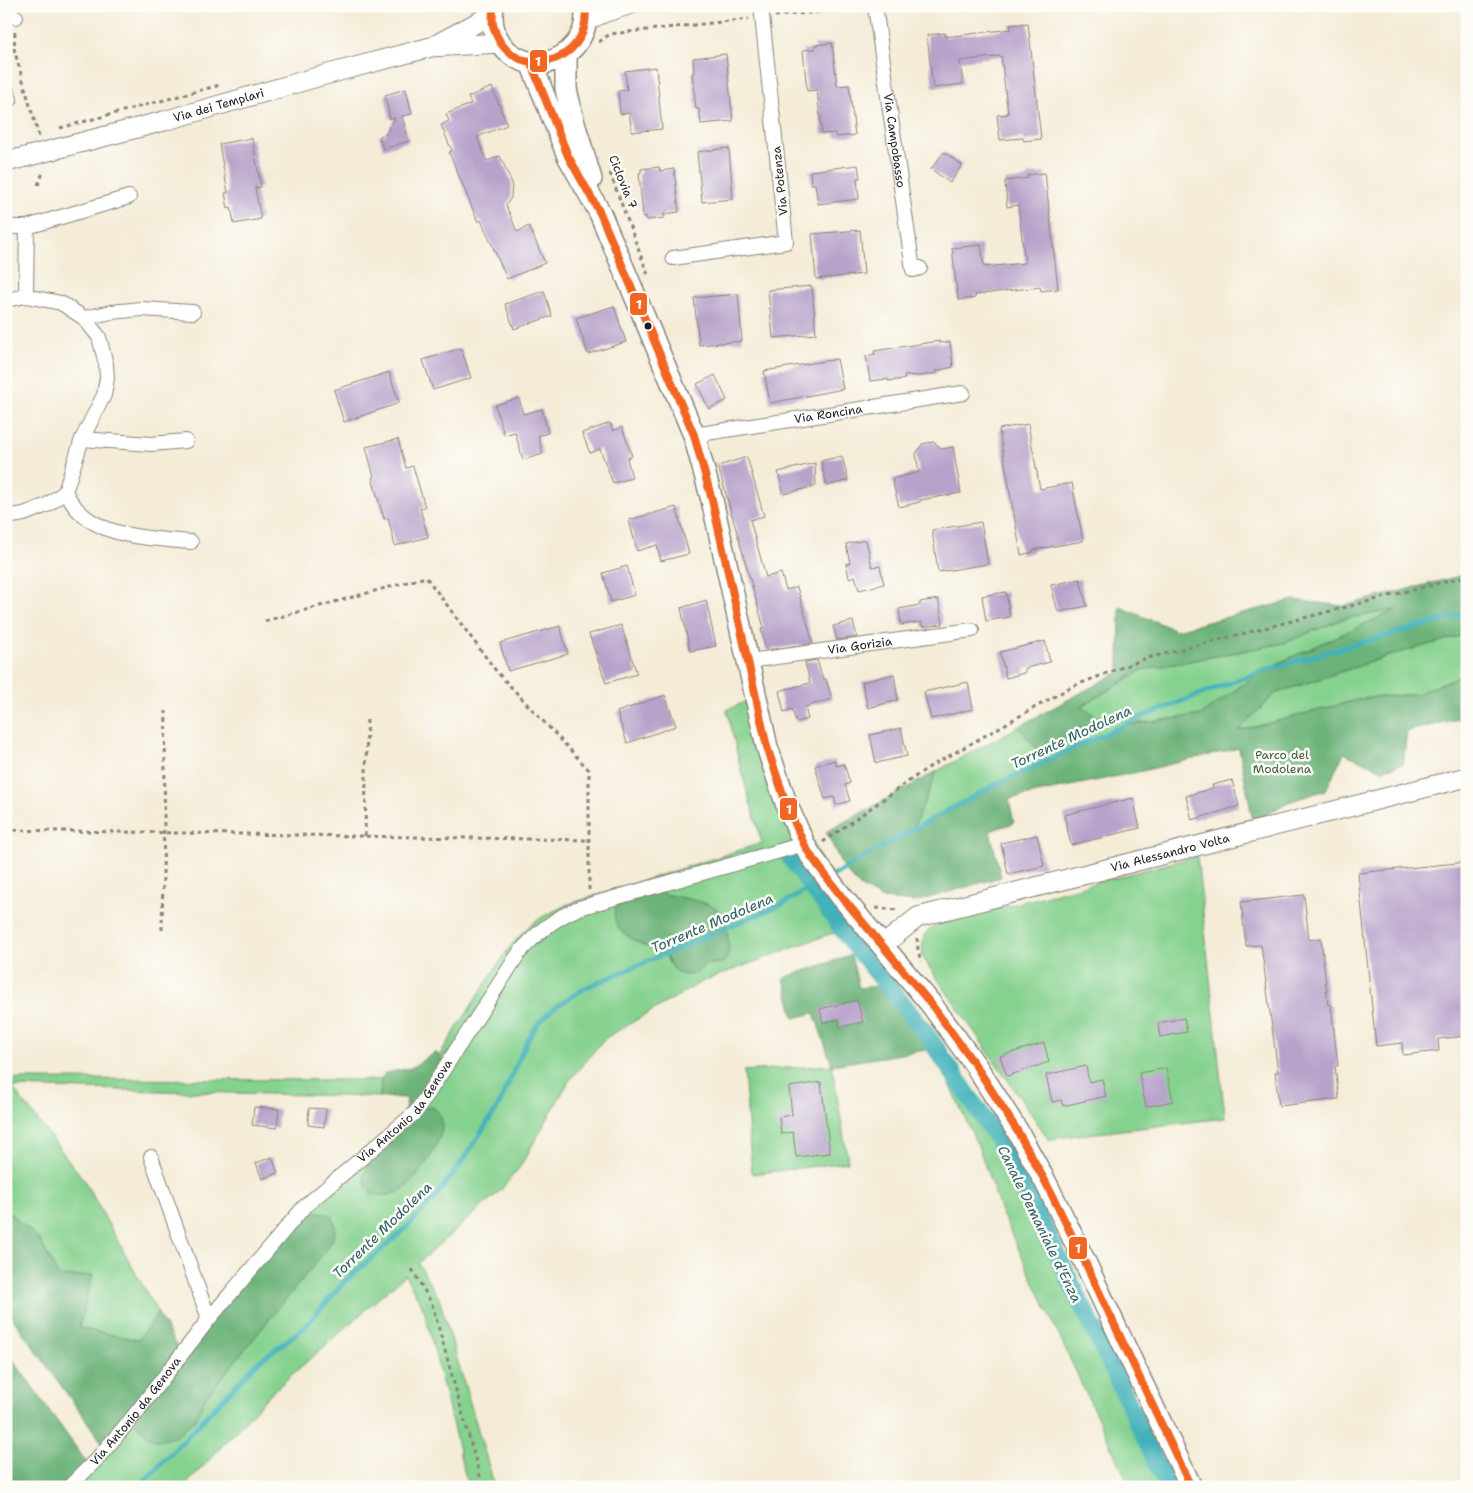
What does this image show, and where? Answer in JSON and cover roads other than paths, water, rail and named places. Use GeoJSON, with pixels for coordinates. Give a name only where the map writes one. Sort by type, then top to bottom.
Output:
{"type":"FeatureCollection","features":[{"type":"Feature","properties":{"kind":"main road"},"geometry":{"type":"LineString","coordinates":[[492,11],[493,30],[500,43],[514,57],[531,63],[549,63],[566,56],[582,37],[585,15]]}},
{"type":"Feature","properties":{"kind":"main road"},"geometry":{"type":"LineString","coordinates":[[566,56],[566,89],[571,113],[600,212],[694,435],[712,500],[767,747],[786,803],[811,849],[841,896],[931,1004],[976,1066],[1018,1132],[1045,1181],[1084,1260],[1192,1487]]}},
{"type":"Feature","properties":{"kind":"main road"},"geometry":{"type":"LineString","coordinates":[[531,63],[568,156],[600,212]]}},
{"type":"Feature","properties":{"kind":"street"},"geometry":{"type":"LineString","coordinates":[[585,15],[605,15],[633,6]]}},
{"type":"Feature","properties":{"kind":"street","name":"Via Potenza"},"geometry":{"type":"LineString","coordinates":[[673,258],[786,242],[761,6]]}},
{"type":"Feature","properties":{"kind":"street","name":"Via Campobasso"},"geometry":{"type":"LineString","coordinates":[[876,6],[914,270],[920,268]]}},
{"type":"Feature","properties":{"kind":"street"},"geometry":{"type":"LineString","coordinates":[[432,48],[492,11]]}},
{"type":"Feature","properties":{"kind":"street"},"geometry":{"type":"LineString","coordinates":[[432,48],[500,43]]}},
{"type":"Feature","properties":{"kind":"street","name":"Via dei Templari"},"geometry":{"type":"LineString","coordinates":[[6,162],[164,121],[321,76],[432,48]]}},
{"type":"Feature","properties":{"kind":"street"},"geometry":{"type":"LineString","coordinates":[[6,87],[10,100],[6,102]]}},
{"type":"Feature","properties":{"kind":"street"},"geometry":{"type":"LineString","coordinates":[[6,227],[27,227],[129,197]]}},
{"type":"Feature","properties":{"kind":"street"},"geometry":{"type":"LineString","coordinates":[[26,296],[27,227]]}},
{"type":"Feature","properties":{"kind":"street"},"geometry":{"type":"LineString","coordinates":[[6,300],[26,296],[61,303],[84,318],[99,337],[106,364],[107,378],[104,394],[82,440],[64,492],[47,505],[24,514],[6,517]]}},
{"type":"Feature","properties":{"kind":"street"},"geometry":{"type":"LineString","coordinates":[[84,318],[112,312],[141,309],[193,312]]}},
{"type":"Feature","properties":{"kind":"street","name":"Via Roncina"},"geometry":{"type":"LineString","coordinates":[[694,435],[963,394]]}},
{"type":"Feature","properties":{"kind":"street"},"geometry":{"type":"LineString","coordinates":[[82,440],[151,444],[186,441]]}},
{"type":"Feature","properties":{"kind":"street"},"geometry":{"type":"LineString","coordinates":[[64,492],[77,509],[97,524],[123,534],[191,542]]}},
{"type":"Feature","properties":{"kind":"street","name":"Via Gorizia"},"geometry":{"type":"LineString","coordinates":[[749,661],[972,630]]}},
{"type":"Feature","properties":{"kind":"street","name":"Via Alessandro Volta"},"geometry":{"type":"LineString","coordinates":[[883,946],[918,917],[1467,777]]}},
{"type":"Feature","properties":{"kind":"street","name":"Via Antonio da Genova"},"geometry":{"type":"LineString","coordinates":[[69,1487],[96,1460],[132,1418],[209,1319],[304,1207],[416,1112],[519,953],[540,931],[568,912],[580,908],[811,849]]}},
{"type":"Feature","properties":{"kind":"street"},"geometry":{"type":"LineString","coordinates":[[151,1157],[209,1319]]}},
{"type":"Feature","properties":{"kind":"waterway","name":"Torrente Modolena"},"geometry":{"type":"LineString","coordinates":[[832,876],[997,784],[1141,717],[1261,671],[1467,613]]}},
{"type":"Feature","properties":{"kind":"waterway","name":"Canale Demaniale d'Enza"},"geometry":{"type":"LineString","coordinates":[[790,857],[845,933],[925,1032],[1008,1154],[1101,1344],[1168,1487]]}},
{"type":"Feature","properties":{"kind":"waterway","name":"Torrente Modolena"},"geometry":{"type":"LineString","coordinates":[[139,1487],[257,1363],[305,1327],[343,1283],[406,1228],[434,1199],[461,1163],[499,1105],[527,1041],[538,1023],[555,1007],[587,987],[782,904],[823,881]]}},
{"type":"Feature","properties":{"kind":"park label","name":"Parco del Modolena"},"geometry":{"type":"Point","coordinates":[1282,762]}}]}
